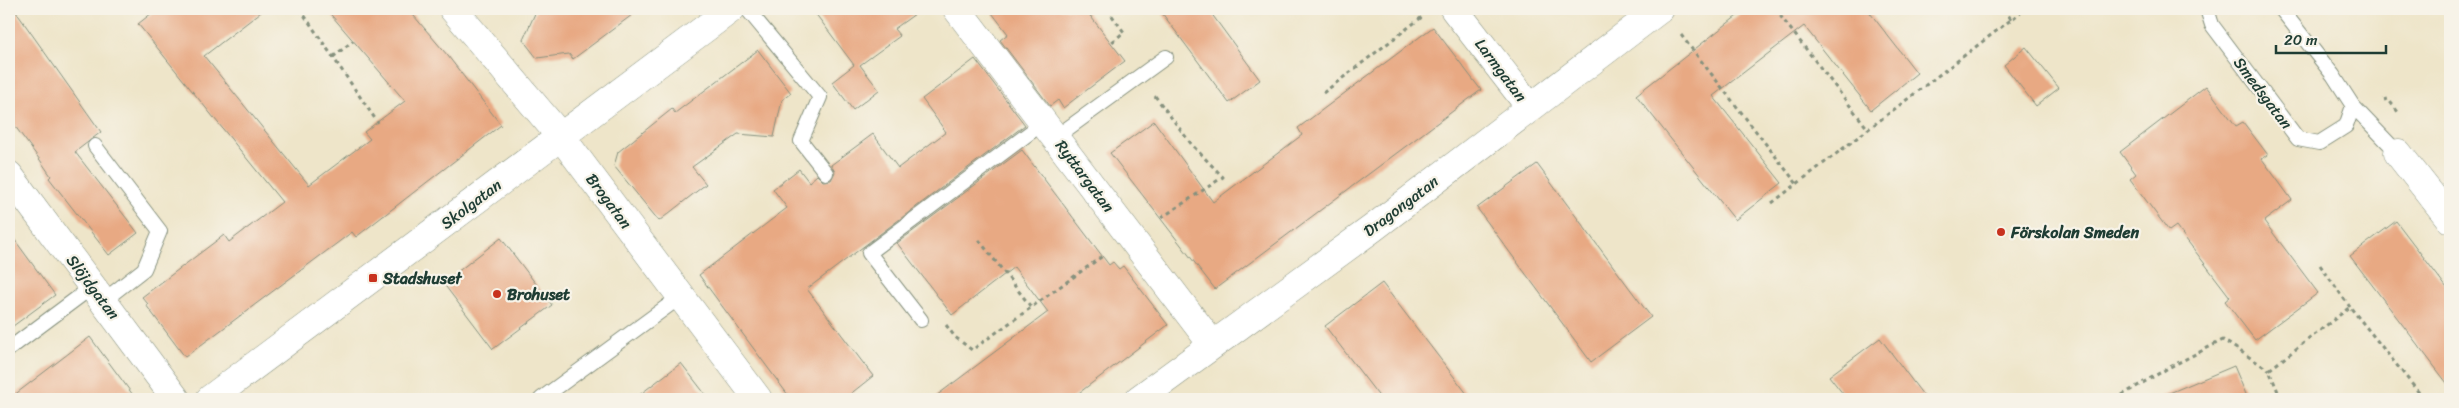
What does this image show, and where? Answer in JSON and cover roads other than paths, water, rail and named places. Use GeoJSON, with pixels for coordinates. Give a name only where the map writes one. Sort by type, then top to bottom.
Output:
{"type":"FeatureCollection","features":[{"type":"Feature","properties":{"kind":"street","name":"Brogatan"},"geometry":{"type":"LineString","coordinates":[[453,9],[562,138],[758,399]]}},
{"type":"Feature","properties":{"kind":"street","name":"Skolgatan"},"geometry":{"type":"LineString","coordinates":[[210,399],[562,138],[731,9]]}},
{"type":"Feature","properties":{"kind":"street","name":"Ryttargatan"},"geometry":{"type":"LineString","coordinates":[[957,9],[1212,344]]}},
{"type":"Feature","properties":{"kind":"street","name":"Larmgatan"},"geometry":{"type":"LineString","coordinates":[[1454,9],[1530,107]]}},
{"type":"Feature","properties":{"kind":"street","name":"Dragongatan"},"geometry":{"type":"LineString","coordinates":[[1139,399],[1373,228],[1660,9]]}},
{"type":"Feature","properties":{"kind":"street"},"geometry":{"type":"LineString","coordinates":[[2398,153],[2450,220]]}},
{"type":"Feature","properties":{"kind":"street","name":"Slöjdgatan"},"geometry":{"type":"LineString","coordinates":[[9,175],[176,399]]}},
{"type":"Feature","properties":{"kind":"lane"},"geometry":{"type":"LineString","coordinates":[[747,9],[820,97],[801,141],[826,173]]}},
{"type":"Feature","properties":{"kind":"lane","name":"Smedsgatan"},"geometry":{"type":"LineString","coordinates":[[2207,9],[2212,25],[2298,138],[2318,143],[2346,126],[2353,106]]}},
{"type":"Feature","properties":{"kind":"lane"},"geometry":{"type":"LineString","coordinates":[[2281,9],[2333,75],[2353,106],[2398,153]]}},
{"type":"Feature","properties":{"kind":"lane"},"geometry":{"type":"LineString","coordinates":[[921,320],[869,253],[1050,129],[1166,58]]}},
{"type":"Feature","properties":{"kind":"lane"},"geometry":{"type":"LineString","coordinates":[[9,349],[98,294],[144,269],[160,231],[95,146]]}},
{"type":"Feature","properties":{"kind":"lane"},"geometry":{"type":"LineString","coordinates":[[541,399],[680,297]]}},
{"type":"Feature","properties":{"kind":"place","name":"Förskolan Smeden"},"geometry":{"type":"Point","coordinates":[2001,232]}},
{"type":"Feature","properties":{"kind":"place","name":"Stadshuset"},"geometry":{"type":"Point","coordinates":[373,278]}},
{"type":"Feature","properties":{"kind":"place","name":"Brohuset"},"geometry":{"type":"Point","coordinates":[497,294]}}]}
